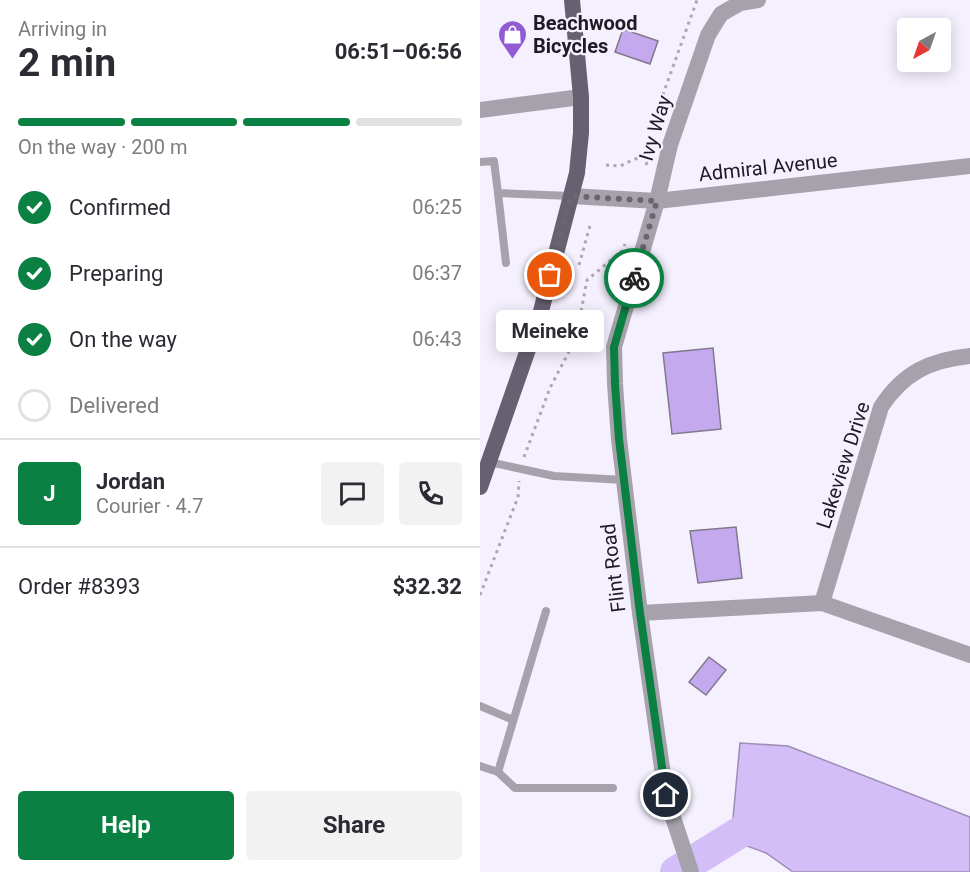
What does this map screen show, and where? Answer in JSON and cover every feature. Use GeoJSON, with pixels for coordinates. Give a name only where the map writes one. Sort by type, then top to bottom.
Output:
{"type":"FeatureCollection","features":[{"type":"Feature","properties":{"kind":"main road"},"geometry":{"type":"LineString","coordinates":[[480,487],[540,315],[577,173],[581,97],[572,0]]}},
{"type":"Feature","properties":{"kind":"street","name":"Ivy Way"},"geometry":{"type":"LineString","coordinates":[[640,258],[657,201],[670,145],[708,35],[721,14],[740,3],[758,0]]}},
{"type":"Feature","properties":{"kind":"street"},"geometry":{"type":"LineString","coordinates":[[480,110],[581,97]]}},
{"type":"Feature","properties":{"kind":"street","name":"Admiral Avenue"},"geometry":{"type":"LineString","coordinates":[[571,196],[657,201],[970,166]]}},
{"type":"Feature","properties":{"kind":"street","name":"Flint Road"},"geometry":{"type":"LineString","coordinates":[[640,258],[614,347],[615,384],[640,613],[666,795],[691,872]]}},
{"type":"Feature","properties":{"kind":"street","name":"Lakeview Drive"},"geometry":{"type":"LineString","coordinates":[[822,603],[881,407],[892,391],[916,371],[936,363],[970,356]]}},
{"type":"Feature","properties":{"kind":"street"},"geometry":{"type":"LineString","coordinates":[[640,613],[822,603],[970,655]]}},
{"type":"Feature","properties":{"kind":"lane"},"geometry":{"type":"LineString","coordinates":[[480,162],[494,161],[506,263]]}},
{"type":"Feature","properties":{"kind":"lane"},"geometry":{"type":"LineString","coordinates":[[498,193],[571,196]]}},
{"type":"Feature","properties":{"kind":"lane"},"geometry":{"type":"LineString","coordinates":[[489,462],[554,476],[624,480]]}},
{"type":"Feature","properties":{"kind":"lane"},"geometry":{"type":"LineString","coordinates":[[498,772],[546,611]]}},
{"type":"Feature","properties":{"kind":"lane"},"geometry":{"type":"LineString","coordinates":[[480,706],[513,720]]}},
{"type":"Feature","properties":{"kind":"lane"},"geometry":{"type":"LineString","coordinates":[[480,766],[498,772],[515,788],[613,788]]}},
{"type":"Feature","properties":{"kind":"path"},"geometry":{"type":"LineString","coordinates":[[606,165],[620,166],[648,153],[652,125],[697,0]]}},
{"type":"Feature","properties":{"kind":"path"},"geometry":{"type":"LineString","coordinates":[[579,266],[591,222]]}},
{"type":"Feature","properties":{"kind":"path"},"geometry":{"type":"LineString","coordinates":[[480,595],[518,497],[520,468],[550,388],[576,338],[587,280],[622,251],[628,239]]}},
{"type":"Feature","properties":{"kind":"shaded area"},"geometry":{"type":"Polygon","coordinates":[[[740,743],[788,746],[970,817],[970,872],[793,872],[766,853],[731,840],[740,743]]]}},
{"type":"Feature","properties":{"kind":"building"},"geometry":{"type":"Polygon","coordinates":[[[623,29],[658,41],[650,64],[615,52],[623,29]]]}},
{"type":"Feature","properties":{"kind":"building"},"geometry":{"type":"Polygon","coordinates":[[[713,348],[721,429],[672,434],[663,353],[713,348]]]}},
{"type":"Feature","properties":{"kind":"building"},"geometry":{"type":"Polygon","coordinates":[[[736,527],[742,578],[698,583],[690,531],[736,527]]]}},
{"type":"Feature","properties":{"kind":"building"},"geometry":{"type":"Polygon","coordinates":[[[709,657],[726,670],[706,695],[689,682],[709,657]]]}},
{"type":"Feature","properties":{"kind":"waterway"},"geometry":{"type":"LineString","coordinates":[[676,872],[766,816]]}},
{"type":"Feature","properties":{"kind":"way so far"},"geometry":{"type":"LineString","coordinates":[[550,275],[571,196],[657,201],[634,278]]}},
{"type":"Feature","properties":{"kind":"place","name":"Beachwood Bicycles"},"geometry":{"type":"Point","coordinates":[512,60]}},
{"type":"Feature","properties":{"kind":"place","name":"Meineke"},"geometry":{"type":"Point","coordinates":[550,275]}},
{"type":"Feature","properties":{"kind":"route"},"geometry":{"type":"LineString","coordinates":[[634,278],[614,347],[615,384],[619,439],[640,613],[666,795]]}}]}
